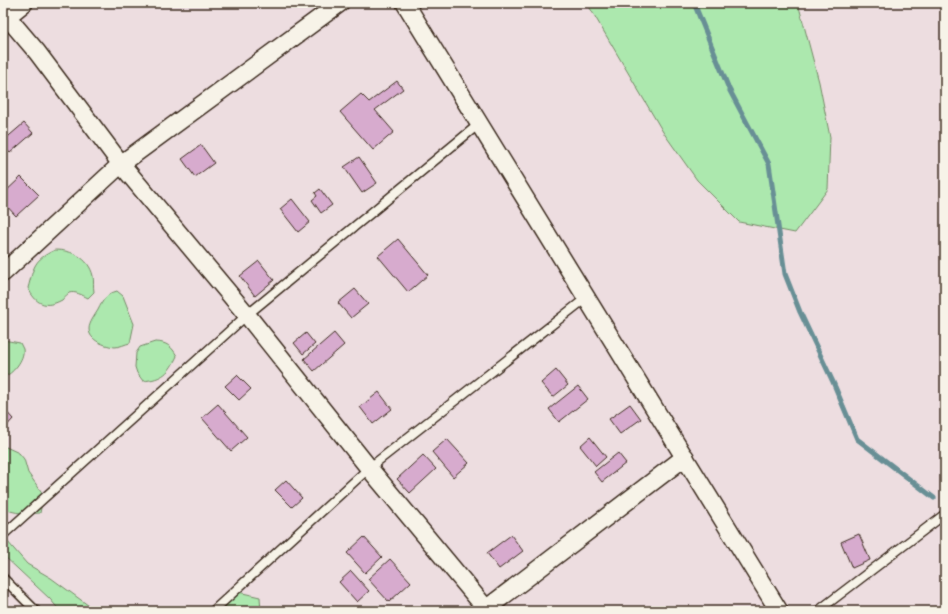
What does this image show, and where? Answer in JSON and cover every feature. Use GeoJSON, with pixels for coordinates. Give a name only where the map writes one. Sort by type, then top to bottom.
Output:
{"type":"FeatureCollection","features":[{"type":"Feature","properties":{"kind":"street"},"geometry":{"type":"LineString","coordinates":[[24,3],[4,16],[37,52],[122,164],[247,315],[368,468],[487,610],[685,457]]}},
{"type":"Feature","properties":{"kind":"street"},"geometry":{"type":"LineString","coordinates":[[3,273],[122,164],[340,3]]}},
{"type":"Feature","properties":{"kind":"street"},"geometry":{"type":"LineString","coordinates":[[405,3],[779,611]]}},
{"type":"Feature","properties":{"kind":"lane"},"geometry":{"type":"LineString","coordinates":[[3,535],[247,315],[479,124]]}},
{"type":"Feature","properties":{"kind":"lane"},"geometry":{"type":"LineString","coordinates":[[213,611],[368,468],[586,298]]}},
{"type":"Feature","properties":{"kind":"lane"},"geometry":{"type":"LineString","coordinates":[[818,611],[945,514]]}},
{"type":"Feature","properties":{"kind":"lane"},"geometry":{"type":"LineString","coordinates":[[3,578],[36,611]]}},
{"type":"Feature","properties":{"kind":"green space"},"geometry":{"type":"Polygon","coordinates":[[[587,3],[798,3],[819,82],[830,137],[828,189],[795,233],[739,222],[697,180],[663,132],[587,3]]]}},
{"type":"Feature","properties":{"kind":"green space"},"geometry":{"type":"Polygon","coordinates":[[[55,250],[73,253],[88,264],[93,276],[94,292],[88,298],[78,294],[69,293],[62,300],[56,303],[46,304],[34,298],[28,288],[33,269],[42,257],[55,250]]]}},
{"type":"Feature","properties":{"kind":"green space"},"geometry":{"type":"Polygon","coordinates":[[[117,291],[123,296],[134,324],[130,343],[115,347],[95,340],[90,333],[89,327],[103,300],[110,294],[117,291]]]}},
{"type":"Feature","properties":{"kind":"green space"},"geometry":{"type":"Polygon","coordinates":[[[3,340],[20,343],[23,353],[20,362],[14,370],[7,376],[3,377],[3,340]]]}},
{"type":"Feature","properties":{"kind":"green space"},"geometry":{"type":"Polygon","coordinates":[[[155,342],[163,343],[169,346],[177,356],[168,371],[160,377],[143,381],[137,373],[135,367],[136,353],[140,347],[155,342]]]}},
{"type":"Feature","properties":{"kind":"green space"},"geometry":{"type":"Polygon","coordinates":[[[3,447],[19,453],[24,459],[28,473],[41,491],[43,498],[40,513],[21,513],[3,508],[3,447]]]}},
{"type":"Feature","properties":{"kind":"green space"},"geometry":{"type":"Polygon","coordinates":[[[3,540],[7,541],[27,564],[51,578],[96,611],[60,611],[50,599],[3,555],[3,540]]]}},
{"type":"Feature","properties":{"kind":"green space"},"geometry":{"type":"Polygon","coordinates":[[[234,591],[260,597],[261,611],[214,611],[234,591]]]}},
{"type":"Feature","properties":{"kind":"building"},"geometry":{"type":"Polygon","coordinates":[[[397,81],[403,89],[375,110],[394,132],[373,150],[340,112],[361,94],[369,102],[397,81]]]}},
{"type":"Feature","properties":{"kind":"building"},"geometry":{"type":"Polygon","coordinates":[[[3,114],[8,120],[3,124],[3,114]]]}},
{"type":"Feature","properties":{"kind":"building"},"geometry":{"type":"Polygon","coordinates":[[[24,123],[33,133],[10,153],[3,146],[3,141],[24,123]]]}},
{"type":"Feature","properties":{"kind":"building"},"geometry":{"type":"Polygon","coordinates":[[[201,145],[214,163],[195,177],[182,159],[201,145]]]}},
{"type":"Feature","properties":{"kind":"building"},"geometry":{"type":"Polygon","coordinates":[[[359,157],[377,183],[362,193],[344,167],[359,157]]]}},
{"type":"Feature","properties":{"kind":"building"},"geometry":{"type":"Polygon","coordinates":[[[21,177],[39,195],[16,216],[3,202],[3,194],[21,177]]]}},
{"type":"Feature","properties":{"kind":"building"},"geometry":{"type":"Polygon","coordinates":[[[320,189],[332,205],[321,213],[312,200],[317,196],[315,193],[320,189]]]}},
{"type":"Feature","properties":{"kind":"building"},"geometry":{"type":"Polygon","coordinates":[[[292,199],[310,222],[298,232],[280,209],[292,199]]]}},
{"type":"Feature","properties":{"kind":"building"},"geometry":{"type":"Polygon","coordinates":[[[398,239],[428,275],[408,292],[378,256],[398,239]]]}},
{"type":"Feature","properties":{"kind":"building"},"geometry":{"type":"Polygon","coordinates":[[[259,261],[274,280],[255,296],[240,276],[259,261]]]}},
{"type":"Feature","properties":{"kind":"building"},"geometry":{"type":"Polygon","coordinates":[[[355,289],[368,304],[351,318],[338,303],[355,289]]]}},
{"type":"Feature","properties":{"kind":"building"},"geometry":{"type":"Polygon","coordinates":[[[306,333],[315,344],[303,354],[294,343],[306,333]]]}},
{"type":"Feature","properties":{"kind":"building"},"geometry":{"type":"Polygon","coordinates":[[[334,333],[344,345],[314,371],[304,359],[334,333]]]}},
{"type":"Feature","properties":{"kind":"building"},"geometry":{"type":"Polygon","coordinates":[[[556,370],[568,385],[553,397],[541,383],[556,370]]]}},
{"type":"Feature","properties":{"kind":"building"},"geometry":{"type":"Polygon","coordinates":[[[237,375],[251,389],[239,400],[225,386],[237,375]]]}},
{"type":"Feature","properties":{"kind":"building"},"geometry":{"type":"Polygon","coordinates":[[[578,386],[588,399],[559,422],[549,409],[578,386]]]}},
{"type":"Feature","properties":{"kind":"building"},"geometry":{"type":"Polygon","coordinates":[[[379,392],[392,409],[373,424],[360,407],[379,392]]]}},
{"type":"Feature","properties":{"kind":"building"},"geometry":{"type":"Polygon","coordinates":[[[218,404],[247,437],[231,451],[202,418],[218,404]]]}},
{"type":"Feature","properties":{"kind":"building"},"geometry":{"type":"Polygon","coordinates":[[[630,404],[641,419],[620,434],[609,419],[630,404]]]}},
{"type":"Feature","properties":{"kind":"building"},"geometry":{"type":"Polygon","coordinates":[[[3,409],[13,419],[3,430],[3,409]]]}},
{"type":"Feature","properties":{"kind":"building"},"geometry":{"type":"Polygon","coordinates":[[[590,437],[606,457],[596,466],[580,446],[590,437]]]}},
{"type":"Feature","properties":{"kind":"building"},"geometry":{"type":"Polygon","coordinates":[[[447,439],[469,463],[453,477],[432,452],[447,439]]]}},
{"type":"Feature","properties":{"kind":"building"},"geometry":{"type":"Polygon","coordinates":[[[618,453],[626,463],[602,482],[594,472],[618,453]]]}},
{"type":"Feature","properties":{"kind":"building"},"geometry":{"type":"Polygon","coordinates":[[[423,455],[436,469],[410,493],[397,479],[423,455]]]}},
{"type":"Feature","properties":{"kind":"building"},"geometry":{"type":"Polygon","coordinates":[[[286,480],[302,498],[292,507],[275,490],[286,480]]]}},
{"type":"Feature","properties":{"kind":"building"},"geometry":{"type":"Polygon","coordinates":[[[859,534],[870,560],[852,568],[841,542],[859,534]]]}},
{"type":"Feature","properties":{"kind":"building"},"geometry":{"type":"Polygon","coordinates":[[[511,535],[523,551],[499,569],[487,553],[511,535]]]}},
{"type":"Feature","properties":{"kind":"building"},"geometry":{"type":"Polygon","coordinates":[[[364,537],[382,557],[365,573],[347,553],[364,537]]]}},
{"type":"Feature","properties":{"kind":"building"},"geometry":{"type":"Polygon","coordinates":[[[390,559],[411,582],[389,602],[368,579],[390,559]]]}},
{"type":"Feature","properties":{"kind":"building"},"geometry":{"type":"Polygon","coordinates":[[[351,571],[369,591],[357,602],[339,582],[351,571]]]}},
{"type":"Feature","properties":{"kind":"waterway"},"geometry":{"type":"LineString","coordinates":[[694,3],[729,89],[769,164],[785,274],[800,312],[833,382],[857,439],[934,498]]}}]}
